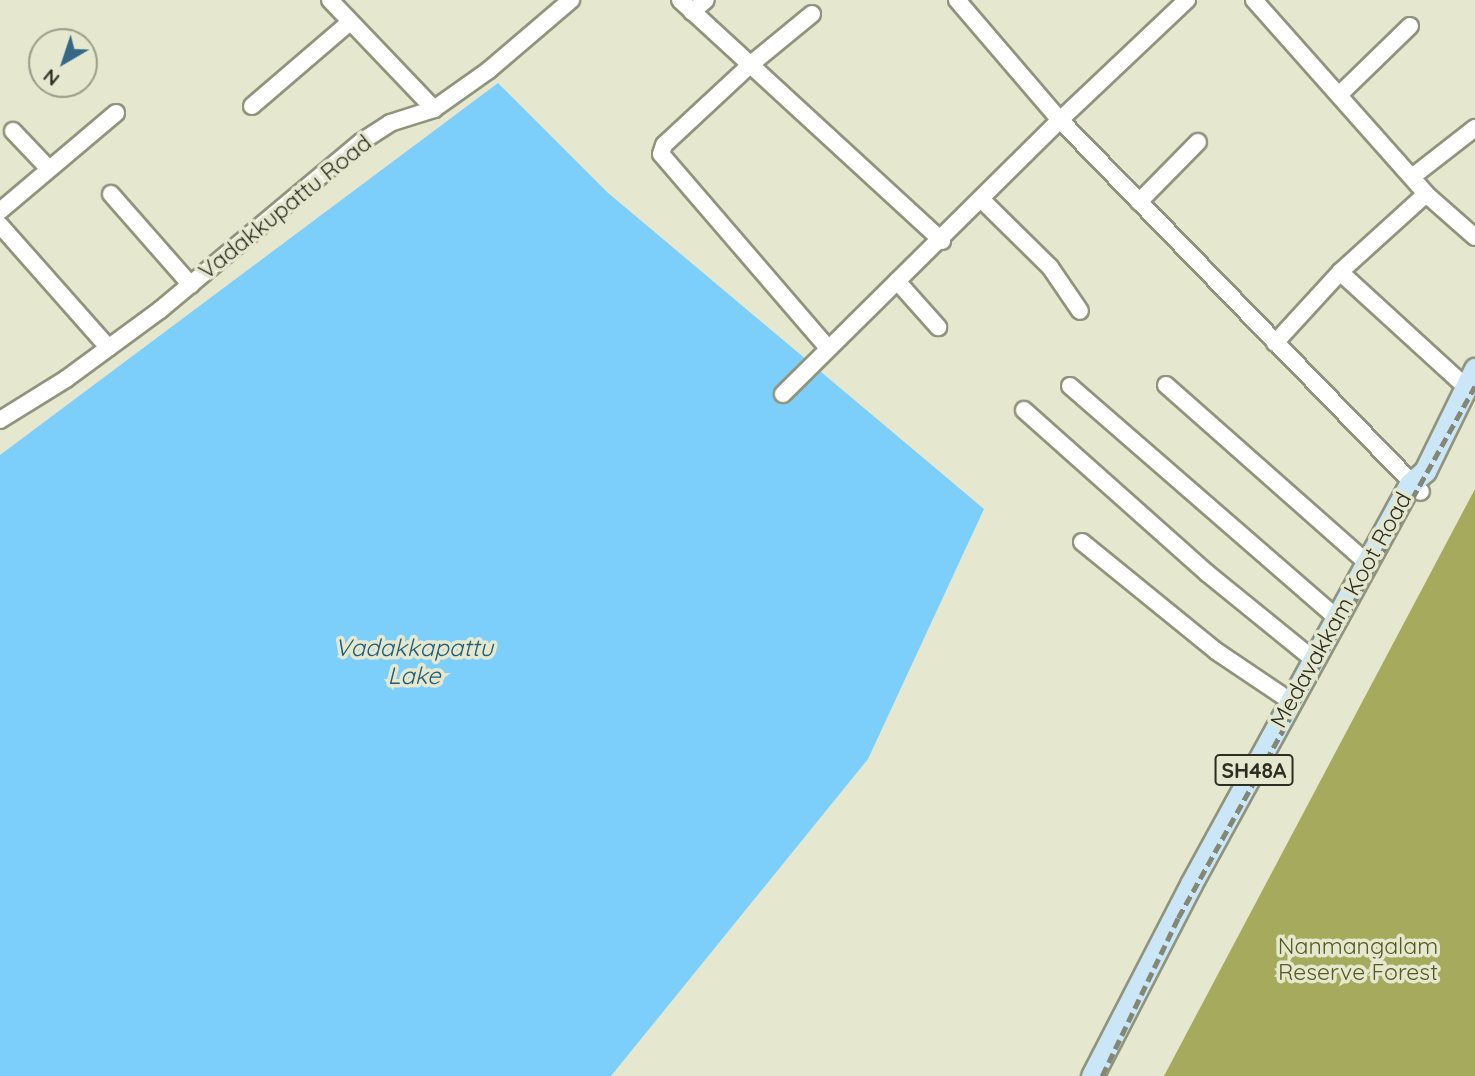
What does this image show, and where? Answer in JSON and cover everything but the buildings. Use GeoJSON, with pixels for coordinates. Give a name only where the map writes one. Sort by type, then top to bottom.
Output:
{"type":"FeatureCollection","features":[{"type":"Feature","properties":{"kind":"main road","name":"Medavakkam Koot Road"},"geometry":{"type":"LineString","coordinates":[[1092,1076],[1121,1014],[1313,659],[1338,619],[1367,563],[1419,482],[1471,378]]}},
{"type":"Feature","properties":{"kind":"main road","name":"SH48A"},"geometry":{"type":"LineString","coordinates":[[1106,1076],[1180,919],[1419,482]]}},
{"type":"Feature","properties":{"kind":"street"},"geometry":{"type":"LineString","coordinates":[[330,0],[434,109]]}},
{"type":"Feature","properties":{"kind":"street","name":"Vadakkupattu Road"},"geometry":{"type":"LineString","coordinates":[[0,420],[109,348],[191,285],[361,142],[390,123],[434,109],[489,70],[571,0]]}},
{"type":"Feature","properties":{"kind":"street"},"geometry":{"type":"LineString","coordinates":[[680,0],[942,241]]}},
{"type":"Feature","properties":{"kind":"street"},"geometry":{"type":"LineString","coordinates":[[692,12],[706,0]]}},
{"type":"Feature","properties":{"kind":"street"},"geometry":{"type":"LineString","coordinates":[[957,0],[1060,120],[1275,343],[1419,482]]}},
{"type":"Feature","properties":{"kind":"street"},"geometry":{"type":"LineString","coordinates":[[783,394],[827,347],[942,241],[1060,120],[1187,0]]}},
{"type":"Feature","properties":{"kind":"street"},"geometry":{"type":"LineString","coordinates":[[1254,0],[1426,194],[1475,237]]}},
{"type":"Feature","properties":{"kind":"street"},"geometry":{"type":"LineString","coordinates":[[812,14],[750,65],[664,145],[661,154],[827,347]]}},
{"type":"Feature","properties":{"kind":"street"},"geometry":{"type":"LineString","coordinates":[[252,106],[350,22]]}},
{"type":"Feature","properties":{"kind":"street"},"geometry":{"type":"LineString","coordinates":[[1339,95],[1410,26]]}},
{"type":"Feature","properties":{"kind":"street"},"geometry":{"type":"LineString","coordinates":[[0,211],[116,113]]}},
{"type":"Feature","properties":{"kind":"street"},"geometry":{"type":"LineString","coordinates":[[1412,177],[1475,128]]}},
{"type":"Feature","properties":{"kind":"street"},"geometry":{"type":"LineString","coordinates":[[13,131],[49,169]]}},
{"type":"Feature","properties":{"kind":"street"},"geometry":{"type":"LineString","coordinates":[[1139,202],[1198,142]]}},
{"type":"Feature","properties":{"kind":"street"},"geometry":{"type":"LineString","coordinates":[[111,194],[191,285]]}},
{"type":"Feature","properties":{"kind":"street"},"geometry":{"type":"LineString","coordinates":[[1275,343],[1340,272],[1426,194]]}},
{"type":"Feature","properties":{"kind":"street"},"geometry":{"type":"LineString","coordinates":[[983,201],[1050,267],[1080,310]]}},
{"type":"Feature","properties":{"kind":"street"},"geometry":{"type":"LineString","coordinates":[[0,225],[109,348]]}},
{"type":"Feature","properties":{"kind":"street"},"geometry":{"type":"LineString","coordinates":[[1340,272],[1471,378]]}},
{"type":"Feature","properties":{"kind":"street"},"geometry":{"type":"LineString","coordinates":[[897,282],[938,327]]}},
{"type":"Feature","properties":{"kind":"street"},"geometry":{"type":"LineString","coordinates":[[1166,384],[1367,563]]}},
{"type":"Feature","properties":{"kind":"street"},"geometry":{"type":"LineString","coordinates":[[1070,386],[1338,619]]}},
{"type":"Feature","properties":{"kind":"street"},"geometry":{"type":"LineString","coordinates":[[1024,410],[1207,573],[1313,659]]}},
{"type":"Feature","properties":{"kind":"street"},"geometry":{"type":"LineString","coordinates":[[1082,542],[1216,651],[1292,702]]}},
{"type":"Feature","properties":{"kind":"green space","name":"Nanmangalam Reserve Forest"},"geometry":{"type":"Polygon","coordinates":[[[1475,489],[1475,1076],[1164,1076],[1475,489]]]}},
{"type":"Feature","properties":{"kind":"water","name":"Vadakkapattu Lake"},"geometry":{"type":"Polygon","coordinates":[[[498,83],[607,192],[984,509],[868,759],[611,1076],[0,1076],[0,455],[498,83]]]}},
{"type":"Feature","properties":{"kind":"railway"},"geometry":{"type":"LineString","coordinates":[[1102,1076],[1178,918],[1475,386]]}}]}
